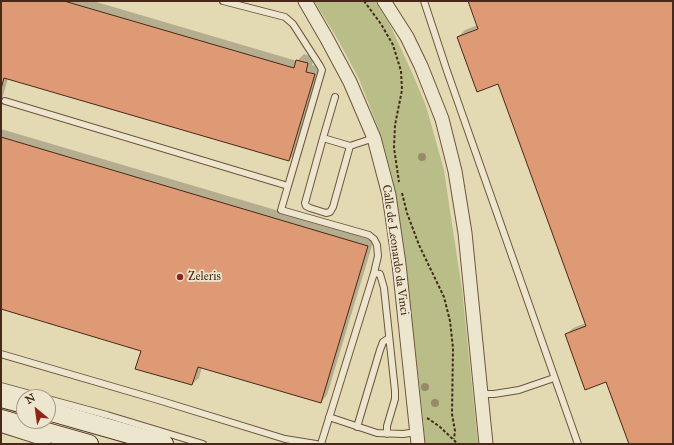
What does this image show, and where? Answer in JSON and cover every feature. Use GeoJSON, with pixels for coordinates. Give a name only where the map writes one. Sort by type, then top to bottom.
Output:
{"type":"FeatureCollection","features":[{"type":"Feature","properties":{"kind":"main road"},"geometry":{"type":"LineString","coordinates":[[1,398],[16,402]]}},
{"type":"Feature","properties":{"kind":"main road"},"geometry":{"type":"LineString","coordinates":[[56,413],[164,444]]}},
{"type":"Feature","properties":{"kind":"main road"},"geometry":{"type":"LineString","coordinates":[[1,419],[89,444]]}},
{"type":"Feature","properties":{"kind":"street","name":"Calle de Leonardo da Vinci"},"geometry":{"type":"LineString","coordinates":[[305,1],[350,82],[374,138],[389,194],[399,264],[418,438]]}},
{"type":"Feature","properties":{"kind":"street"},"geometry":{"type":"LineString","coordinates":[[384,1],[407,37],[421,66],[442,119],[455,171],[465,233],[486,444]]}},
{"type":"Feature","properties":{"kind":"lane"},"geometry":{"type":"LineString","coordinates":[[223,1],[285,18],[293,24],[322,70],[281,210],[369,235],[374,239],[377,245],[378,256],[374,273],[321,444]]}},
{"type":"Feature","properties":{"kind":"lane"},"geometry":{"type":"LineString","coordinates":[[424,1],[447,72],[578,444]]}},
{"type":"Feature","properties":{"kind":"lane"},"geometry":{"type":"LineString","coordinates":[[335,98],[305,202],[306,206],[326,213],[330,212],[333,207],[350,146]]}},
{"type":"Feature","properties":{"kind":"lane"},"geometry":{"type":"LineString","coordinates":[[5,101],[288,186]]}},
{"type":"Feature","properties":{"kind":"lane"},"geometry":{"type":"LineString","coordinates":[[323,138],[350,146],[374,138]]}},
{"type":"Feature","properties":{"kind":"lane"},"geometry":{"type":"LineString","coordinates":[[374,273],[380,274],[382,280],[395,391],[395,399],[387,426],[387,434]]}},
{"type":"Feature","properties":{"kind":"lane"},"geometry":{"type":"LineString","coordinates":[[357,427],[380,350],[383,342],[389,338]]}},
{"type":"Feature","properties":{"kind":"lane"},"geometry":{"type":"LineString","coordinates":[[1,354],[285,439],[316,444]]}},
{"type":"Feature","properties":{"kind":"lane"},"geometry":{"type":"LineString","coordinates":[[481,394],[499,394],[519,390],[554,378]]}},
{"type":"Feature","properties":{"kind":"lane"},"geometry":{"type":"LineString","coordinates":[[1,386],[16,390]]}},
{"type":"Feature","properties":{"kind":"lane"},"geometry":{"type":"LineString","coordinates":[[56,401],[203,444]]}},
{"type":"Feature","properties":{"kind":"lane"},"geometry":{"type":"LineString","coordinates":[[329,418],[377,433],[403,434],[418,438]]}},
{"type":"Feature","properties":{"kind":"lane"},"geometry":{"type":"LineString","coordinates":[[1,430],[48,444]]}},
{"type":"Feature","properties":{"kind":"path"},"geometry":{"type":"LineString","coordinates":[[364,1],[381,24],[393,45],[401,71],[402,90],[395,125],[394,148],[399,183]]}},
{"type":"Feature","properties":{"kind":"path"},"geometry":{"type":"LineString","coordinates":[[401,191],[407,213],[419,245],[444,297],[450,321],[454,348],[452,414],[455,431],[454,439]]}},
{"type":"Feature","properties":{"kind":"path"},"geometry":{"type":"LineString","coordinates":[[423,417],[428,418],[458,444]]}},
{"type":"Feature","properties":{"kind":"green space"},"geometry":{"type":"Polygon","coordinates":[[[314,1],[375,1],[390,25],[426,106],[444,170],[462,289],[478,444],[425,444],[406,270],[399,213],[393,181],[381,135],[359,79],[337,38],[314,1]]]}},
{"type":"Feature","properties":{"kind":"building"},"geometry":{"type":"Polygon","coordinates":[[[1,1],[64,1],[294,68],[296,60],[308,63],[306,72],[315,74],[289,161],[4,78],[1,89],[1,1]]]}},
{"type":"Feature","properties":{"kind":"building"},"geometry":{"type":"Polygon","coordinates":[[[468,1],[673,1],[673,444],[629,444],[606,382],[585,390],[565,334],[586,326],[498,84],[477,92],[457,37],[478,29],[468,1]]]}},
{"type":"Feature","properties":{"kind":"building","name":"Zeleris"},"geometry":{"type":"Polygon","coordinates":[[[1,137],[368,246],[321,403],[198,367],[192,385],[135,369],[141,351],[1,309],[1,137]]]}},
{"type":"Feature","properties":{"kind":"place","name":"Zeleris"},"geometry":{"type":"Point","coordinates":[180,277]}}]}
